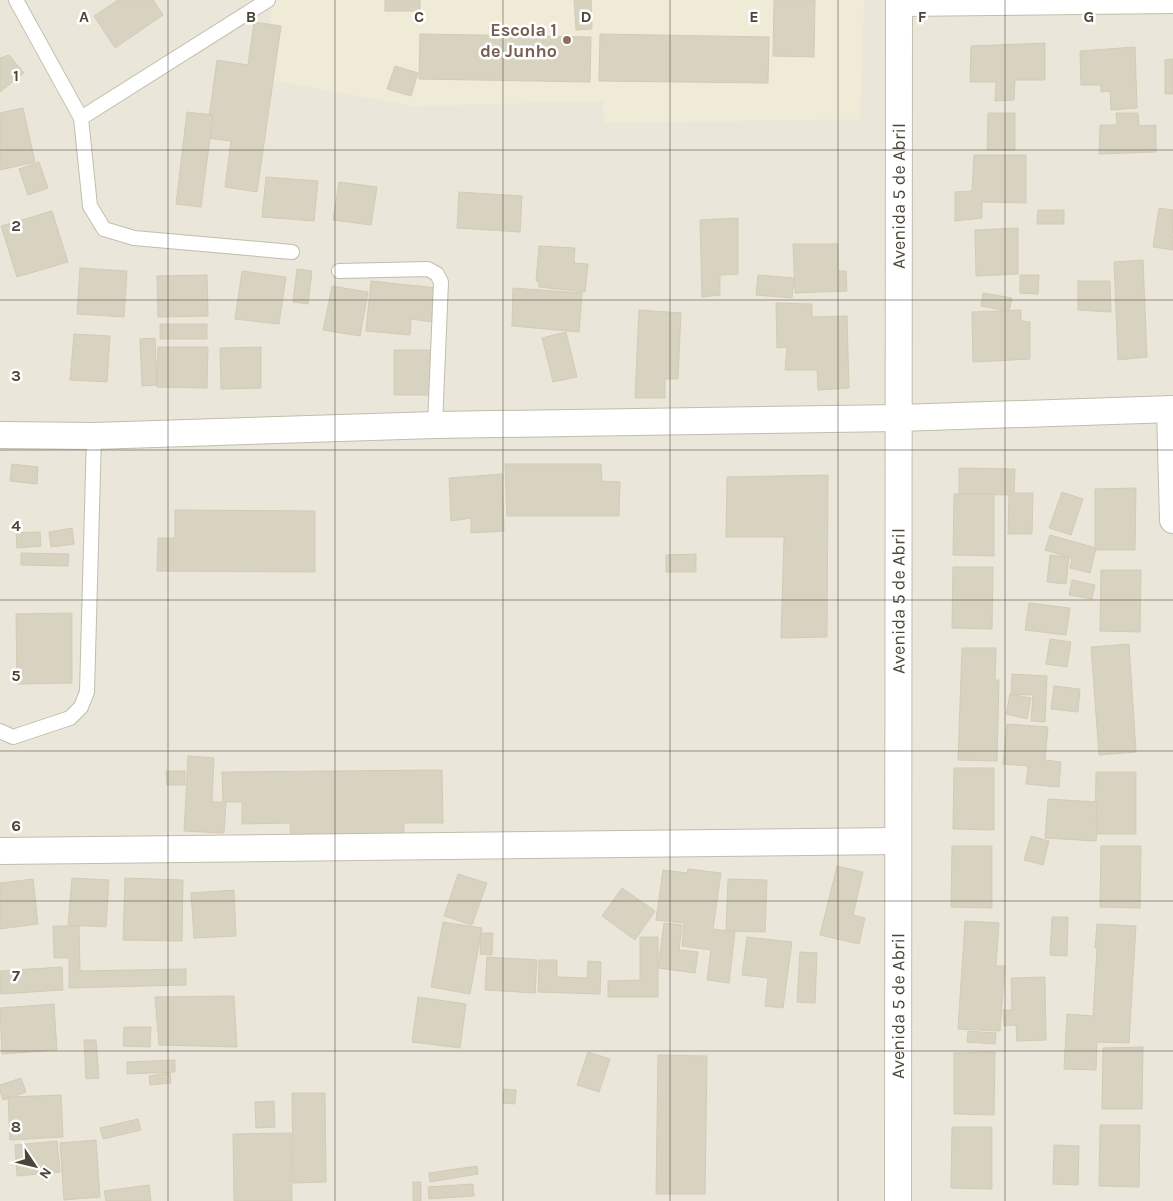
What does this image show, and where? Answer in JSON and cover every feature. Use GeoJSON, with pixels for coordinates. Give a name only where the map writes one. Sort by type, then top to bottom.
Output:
{"type":"FeatureCollection","features":[{"type":"Feature","properties":{"kind":"street"},"geometry":{"type":"LineString","coordinates":[[899,2],[1173,0]]}},
{"type":"Feature","properties":{"kind":"street","name":"Avenida 5 de Abril"},"geometry":{"type":"LineString","coordinates":[[898,1201],[899,2]]}},
{"type":"Feature","properties":{"kind":"street"},"geometry":{"type":"LineString","coordinates":[[0,435],[94,436],[435,425],[899,418],[1172,409],[1173,520]]}},
{"type":"Feature","properties":{"kind":"street"},"geometry":{"type":"LineString","coordinates":[[0,851],[898,842]]}},
{"type":"Feature","properties":{"kind":"lane"},"geometry":{"type":"LineString","coordinates":[[16,0],[82,118],[90,206],[104,229],[134,238],[292,252]]}},
{"type":"Feature","properties":{"kind":"lane"},"geometry":{"type":"LineString","coordinates":[[82,118],[268,0]]}},
{"type":"Feature","properties":{"kind":"lane"},"geometry":{"type":"LineString","coordinates":[[339,271],[428,269],[437,274],[441,282],[435,425]]}},
{"type":"Feature","properties":{"kind":"lane"},"geometry":{"type":"LineString","coordinates":[[0,731],[13,737],[70,718],[82,707],[87,692],[94,436]]}},
{"type":"Feature","properties":{"kind":"shaded area"},"geometry":{"type":"Polygon","coordinates":[[[0,0],[1173,0],[1173,1201],[0,1201],[0,0]]]}},
{"type":"Feature","properties":{"kind":"shaded area","name":"Escola 1 de Junho"},"geometry":{"type":"Polygon","coordinates":[[[271,0],[864,0],[860,119],[604,123],[603,101],[413,106],[270,80],[271,0]]]}},
{"type":"Feature","properties":{"kind":"building"},"geometry":{"type":"Polygon","coordinates":[[[118,0],[153,0],[163,15],[115,48],[94,16],[118,0]]]}},
{"type":"Feature","properties":{"kind":"building"},"geometry":{"type":"Polygon","coordinates":[[[385,0],[420,0],[420,11],[385,11],[385,0]]]}},
{"type":"Feature","properties":{"kind":"building"},"geometry":{"type":"Polygon","coordinates":[[[574,0],[591,0],[592,29],[576,30],[574,0]]]}},
{"type":"Feature","properties":{"kind":"building"},"geometry":{"type":"Polygon","coordinates":[[[774,0],[815,0],[814,57],[773,56],[774,0]]]}},
{"type":"Feature","properties":{"kind":"building"},"geometry":{"type":"Polygon","coordinates":[[[254,22],[281,26],[257,192],[225,187],[231,141],[206,138],[217,60],[248,65],[254,22]]]}},
{"type":"Feature","properties":{"kind":"building"},"geometry":{"type":"Polygon","coordinates":[[[420,34],[591,37],[590,82],[419,79],[420,34]]]}},
{"type":"Feature","properties":{"kind":"building"},"geometry":{"type":"Polygon","coordinates":[[[600,34],[769,37],[768,83],[599,81],[600,34]]]}},
{"type":"Feature","properties":{"kind":"building"},"geometry":{"type":"Polygon","coordinates":[[[1045,43],[1045,80],[1015,80],[1014,100],[995,101],[996,82],[970,82],[971,46],[1045,43]]]}},
{"type":"Feature","properties":{"kind":"building"},"geometry":{"type":"Polygon","coordinates":[[[1135,47],[1137,108],[1111,110],[1110,91],[1101,92],[1101,85],[1081,85],[1080,51],[1135,47]]]}},
{"type":"Feature","properties":{"kind":"building"},"geometry":{"type":"Polygon","coordinates":[[[9,55],[24,73],[0,92],[0,58],[9,55]]]}},
{"type":"Feature","properties":{"kind":"building"},"geometry":{"type":"Polygon","coordinates":[[[1173,59],[1173,94],[1165,94],[1165,60],[1173,59]]]}},
{"type":"Feature","properties":{"kind":"building"},"geometry":{"type":"Polygon","coordinates":[[[395,66],[418,73],[411,96],[387,89],[395,66]]]}},
{"type":"Feature","properties":{"kind":"building"},"geometry":{"type":"Polygon","coordinates":[[[23,108],[35,162],[0,170],[0,113],[23,108]]]}},
{"type":"Feature","properties":{"kind":"building"},"geometry":{"type":"Polygon","coordinates":[[[187,112],[213,115],[201,207],[176,204],[187,112]]]}},
{"type":"Feature","properties":{"kind":"building"},"geometry":{"type":"Polygon","coordinates":[[[988,113],[1015,113],[1015,150],[987,150],[988,113]]]}},
{"type":"Feature","properties":{"kind":"building"},"geometry":{"type":"Polygon","coordinates":[[[1116,113],[1138,113],[1139,126],[1156,125],[1156,152],[1099,154],[1100,125],[1117,125],[1116,113]]]}},
{"type":"Feature","properties":{"kind":"building"},"geometry":{"type":"Polygon","coordinates":[[[974,155],[1026,155],[1026,203],[982,202],[982,218],[955,221],[955,192],[972,191],[974,155]]]}},
{"type":"Feature","properties":{"kind":"building"},"geometry":{"type":"Polygon","coordinates":[[[39,162],[48,188],[28,195],[19,169],[39,162]]]}},
{"type":"Feature","properties":{"kind":"building"},"geometry":{"type":"Polygon","coordinates":[[[266,177],[318,181],[314,221],[262,217],[266,177]]]}},
{"type":"Feature","properties":{"kind":"building"},"geometry":{"type":"Polygon","coordinates":[[[339,182],[377,187],[371,225],[333,220],[339,182]]]}},
{"type":"Feature","properties":{"kind":"building"},"geometry":{"type":"Polygon","coordinates":[[[459,192],[522,196],[520,232],[457,228],[459,192]]]}},
{"type":"Feature","properties":{"kind":"building"},"geometry":{"type":"Polygon","coordinates":[[[1159,208],[1173,210],[1173,250],[1153,247],[1159,208]]]}},
{"type":"Feature","properties":{"kind":"building"},"geometry":{"type":"Polygon","coordinates":[[[1038,210],[1064,210],[1064,224],[1037,224],[1038,210]]]}},
{"type":"Feature","properties":{"kind":"building"},"geometry":{"type":"Polygon","coordinates":[[[52,211],[68,262],[17,277],[1,226],[52,211]]]}},
{"type":"Feature","properties":{"kind":"building"},"geometry":{"type":"Polygon","coordinates":[[[738,218],[738,274],[720,275],[720,295],[702,297],[700,220],[738,218]]]}},
{"type":"Feature","properties":{"kind":"building"},"geometry":{"type":"Polygon","coordinates":[[[1018,228],[1018,274],[976,276],[975,230],[1018,228]]]}},
{"type":"Feature","properties":{"kind":"building"},"geometry":{"type":"Polygon","coordinates":[[[793,244],[838,244],[838,271],[846,271],[847,291],[795,293],[793,244]]]}},
{"type":"Feature","properties":{"kind":"building"},"geometry":{"type":"Polygon","coordinates":[[[539,246],[575,248],[574,263],[588,264],[585,292],[539,287],[539,282],[536,281],[539,246]]]}},
{"type":"Feature","properties":{"kind":"building"},"geometry":{"type":"Polygon","coordinates":[[[1143,260],[1147,357],[1118,360],[1114,262],[1143,260]]]}},
{"type":"Feature","properties":{"kind":"building"},"geometry":{"type":"Polygon","coordinates":[[[80,268],[127,271],[124,317],[77,314],[80,268]]]}},
{"type":"Feature","properties":{"kind":"building"},"geometry":{"type":"Polygon","coordinates":[[[297,269],[312,271],[308,304],[293,302],[297,269]]]}},
{"type":"Feature","properties":{"kind":"building"},"geometry":{"type":"Polygon","coordinates":[[[242,271],[286,277],[279,324],[235,319],[242,271]]]}},
{"type":"Feature","properties":{"kind":"building"},"geometry":{"type":"Polygon","coordinates":[[[207,275],[208,316],[158,317],[157,276],[207,275]]]}},
{"type":"Feature","properties":{"kind":"building"},"geometry":{"type":"Polygon","coordinates":[[[758,275],[794,278],[792,298],[756,295],[758,275]]]}},
{"type":"Feature","properties":{"kind":"building"},"geometry":{"type":"Polygon","coordinates":[[[1020,275],[1039,275],[1038,294],[1020,293],[1020,275]]]}},
{"type":"Feature","properties":{"kind":"building"},"geometry":{"type":"Polygon","coordinates":[[[371,281],[437,288],[433,322],[411,319],[410,335],[366,331],[371,281]]]}},
{"type":"Feature","properties":{"kind":"building"},"geometry":{"type":"Polygon","coordinates":[[[1078,281],[1110,281],[1111,312],[1078,310],[1078,281]]]}},
{"type":"Feature","properties":{"kind":"building"},"geometry":{"type":"Polygon","coordinates":[[[332,286],[368,292],[360,336],[323,330],[332,286]]]}},
{"type":"Feature","properties":{"kind":"building"},"geometry":{"type":"Polygon","coordinates":[[[513,288],[582,293],[579,332],[512,326],[513,288]]]}},
{"type":"Feature","properties":{"kind":"building"},"geometry":{"type":"Polygon","coordinates":[[[983,293],[1012,298],[1009,311],[981,306],[983,293]]]}},
{"type":"Feature","properties":{"kind":"building"},"geometry":{"type":"Polygon","coordinates":[[[776,303],[812,304],[812,317],[847,316],[849,388],[818,390],[817,370],[785,370],[787,347],[777,348],[776,303]]]}},
{"type":"Feature","properties":{"kind":"building"},"geometry":{"type":"Polygon","coordinates":[[[639,310],[681,313],[678,379],[665,379],[665,398],[635,398],[639,310]]]}},
{"type":"Feature","properties":{"kind":"building"},"geometry":{"type":"Polygon","coordinates":[[[1021,310],[1021,321],[1030,322],[1030,359],[973,362],[972,312],[1021,310]]]}},
{"type":"Feature","properties":{"kind":"building"},"geometry":{"type":"Polygon","coordinates":[[[160,324],[207,324],[207,339],[160,339],[160,324]]]}},
{"type":"Feature","properties":{"kind":"building"},"geometry":{"type":"Polygon","coordinates":[[[566,332],[577,377],[553,382],[542,338],[566,332]]]}},
{"type":"Feature","properties":{"kind":"building"},"geometry":{"type":"Polygon","coordinates":[[[74,334],[110,336],[107,382],[70,380],[74,334]]]}},
{"type":"Feature","properties":{"kind":"building"},"geometry":{"type":"Polygon","coordinates":[[[155,338],[157,385],[142,386],[140,339],[155,338]]]}},
{"type":"Feature","properties":{"kind":"building"},"geometry":{"type":"Polygon","coordinates":[[[158,347],[208,347],[207,388],[157,387],[158,347]]]}},
{"type":"Feature","properties":{"kind":"building"},"geometry":{"type":"Polygon","coordinates":[[[261,347],[261,388],[221,389],[220,348],[261,347]]]}},
{"type":"Feature","properties":{"kind":"building"},"geometry":{"type":"Polygon","coordinates":[[[394,350],[432,350],[432,395],[394,395],[394,350]]]}},
{"type":"Feature","properties":{"kind":"building"},"geometry":{"type":"Polygon","coordinates":[[[12,464],[38,467],[37,484],[10,481],[12,464]]]}},
{"type":"Feature","properties":{"kind":"building"},"geometry":{"type":"Polygon","coordinates":[[[505,464],[601,464],[602,481],[620,482],[619,516],[507,516],[505,464]]]}},
{"type":"Feature","properties":{"kind":"building"},"geometry":{"type":"Polygon","coordinates":[[[959,468],[1015,469],[1014,493],[1033,493],[1032,534],[1008,534],[1009,495],[959,494],[959,468]]]}},
{"type":"Feature","properties":{"kind":"building"},"geometry":{"type":"Polygon","coordinates":[[[502,474],[504,531],[471,533],[471,518],[451,521],[449,478],[502,474]]]}},
{"type":"Feature","properties":{"kind":"building"},"geometry":{"type":"Polygon","coordinates":[[[828,475],[827,637],[781,638],[784,537],[726,537],[727,477],[828,475]]]}},
{"type":"Feature","properties":{"kind":"building"},"geometry":{"type":"Polygon","coordinates":[[[1136,488],[1135,550],[1095,550],[1095,489],[1136,488]]]}},
{"type":"Feature","properties":{"kind":"building"},"geometry":{"type":"Polygon","coordinates":[[[1062,492],[1083,499],[1071,535],[1049,528],[1062,492]]]}},
{"type":"Feature","properties":{"kind":"building"},"geometry":{"type":"Polygon","coordinates":[[[954,494],[994,494],[994,556],[953,555],[954,494]]]}},
{"type":"Feature","properties":{"kind":"building"},"geometry":{"type":"Polygon","coordinates":[[[175,510],[315,511],[315,572],[157,571],[158,538],[175,538],[175,510]]]}},
{"type":"Feature","properties":{"kind":"building"},"geometry":{"type":"Polygon","coordinates":[[[72,528],[74,544],[51,547],[49,532],[72,528]]]}},
{"type":"Feature","properties":{"kind":"building"},"geometry":{"type":"Polygon","coordinates":[[[40,532],[41,546],[17,548],[16,533],[40,532]]]}},
{"type":"Feature","properties":{"kind":"building"},"geometry":{"type":"Polygon","coordinates":[[[1050,535],[1096,548],[1090,573],[1070,568],[1072,558],[1045,550],[1050,535]]]}},
{"type":"Feature","properties":{"kind":"building"},"geometry":{"type":"Polygon","coordinates":[[[21,553],[69,554],[68,566],[21,565],[21,553]]]}},
{"type":"Feature","properties":{"kind":"building"},"geometry":{"type":"Polygon","coordinates":[[[696,554],[696,572],[666,572],[666,555],[696,554]]]}},
{"type":"Feature","properties":{"kind":"building"},"geometry":{"type":"Polygon","coordinates":[[[1050,555],[1069,557],[1066,584],[1047,582],[1050,555]]]}},
{"type":"Feature","properties":{"kind":"building"},"geometry":{"type":"Polygon","coordinates":[[[953,567],[993,567],[992,629],[952,628],[953,567]]]}},
{"type":"Feature","properties":{"kind":"building"},"geometry":{"type":"Polygon","coordinates":[[[1101,570],[1141,570],[1140,632],[1100,631],[1101,570]]]}},
{"type":"Feature","properties":{"kind":"building"},"geometry":{"type":"Polygon","coordinates":[[[1072,580],[1095,585],[1092,599],[1069,595],[1072,580]]]}},
{"type":"Feature","properties":{"kind":"building"},"geometry":{"type":"Polygon","coordinates":[[[1029,603],[1070,608],[1066,635],[1025,630],[1029,603]]]}},
{"type":"Feature","properties":{"kind":"building"},"geometry":{"type":"Polygon","coordinates":[[[72,613],[72,683],[17,684],[16,614],[72,613]]]}},
{"type":"Feature","properties":{"kind":"building"},"geometry":{"type":"Polygon","coordinates":[[[1050,639],[1071,642],[1067,667],[1046,664],[1050,639]]]}},
{"type":"Feature","properties":{"kind":"building"},"geometry":{"type":"Polygon","coordinates":[[[1129,644],[1136,752],[1099,755],[1091,647],[1129,644]]]}},
{"type":"Feature","properties":{"kind":"building"},"geometry":{"type":"Polygon","coordinates":[[[962,648],[996,648],[995,680],[999,680],[997,761],[958,760],[962,648]]]}},
{"type":"Feature","properties":{"kind":"building"},"geometry":{"type":"Polygon","coordinates":[[[1012,674],[1047,676],[1045,722],[1031,721],[1033,695],[1011,694],[1012,674]]]}},
{"type":"Feature","properties":{"kind":"building"},"geometry":{"type":"Polygon","coordinates":[[[1054,686],[1080,689],[1078,712],[1051,709],[1054,686]]]}},
{"type":"Feature","properties":{"kind":"building"},"geometry":{"type":"Polygon","coordinates":[[[1010,694],[1031,698],[1027,719],[1006,714],[1010,694]]]}},
{"type":"Feature","properties":{"kind":"building"},"geometry":{"type":"Polygon","coordinates":[[[1007,724],[1048,727],[1045,760],[1061,762],[1059,787],[1026,784],[1028,766],[1003,764],[1007,724]]]}},
{"type":"Feature","properties":{"kind":"building"},"geometry":{"type":"Polygon","coordinates":[[[188,756],[214,758],[212,802],[226,802],[224,833],[184,831],[188,756]]]}},
{"type":"Feature","properties":{"kind":"building"},"geometry":{"type":"Polygon","coordinates":[[[954,768],[994,768],[994,830],[953,829],[954,768]]]}},
{"type":"Feature","properties":{"kind":"building"},"geometry":{"type":"Polygon","coordinates":[[[442,770],[443,823],[404,823],[404,836],[291,837],[290,823],[242,824],[242,802],[223,802],[222,772],[442,770]]]}},
{"type":"Feature","properties":{"kind":"building"},"geometry":{"type":"Polygon","coordinates":[[[166,771],[185,771],[185,785],[167,785],[166,771]]]}},
{"type":"Feature","properties":{"kind":"building"},"geometry":{"type":"Polygon","coordinates":[[[1096,772],[1136,772],[1136,834],[1095,834],[1096,772]]]}},
{"type":"Feature","properties":{"kind":"building"},"geometry":{"type":"Polygon","coordinates":[[[1048,799],[1097,802],[1096,841],[1045,838],[1048,799]]]}},
{"type":"Feature","properties":{"kind":"building"},"geometry":{"type":"Polygon","coordinates":[[[1031,836],[1049,841],[1043,865],[1024,860],[1031,836]]]}},
{"type":"Feature","properties":{"kind":"building"},"geometry":{"type":"Polygon","coordinates":[[[952,846],[992,846],[992,908],[951,907],[952,846]]]}},
{"type":"Feature","properties":{"kind":"building"},"geometry":{"type":"Polygon","coordinates":[[[1101,846],[1141,846],[1140,908],[1100,907],[1101,846]]]}},
{"type":"Feature","properties":{"kind":"building"},"geometry":{"type":"Polygon","coordinates":[[[837,866],[863,872],[853,915],[865,918],[859,944],[820,935],[837,866]]]}},
{"type":"Feature","properties":{"kind":"building"},"geometry":{"type":"Polygon","coordinates":[[[688,869],[721,873],[713,929],[735,932],[729,983],[707,980],[711,950],[682,946],[684,923],[656,920],[663,870],[687,873],[688,869]]]}},
{"type":"Feature","properties":{"kind":"building"},"geometry":{"type":"Polygon","coordinates":[[[458,874],[487,883],[472,925],[444,916],[458,874]]]}},
{"type":"Feature","properties":{"kind":"building"},"geometry":{"type":"Polygon","coordinates":[[[72,878],[109,880],[106,927],[68,925],[72,878]]]}},
{"type":"Feature","properties":{"kind":"building"},"geometry":{"type":"Polygon","coordinates":[[[125,878],[183,880],[182,941],[123,940],[125,878]]]}},
{"type":"Feature","properties":{"kind":"building"},"geometry":{"type":"Polygon","coordinates":[[[33,879],[38,924],[0,929],[0,883],[33,879]]]}},
{"type":"Feature","properties":{"kind":"building"},"geometry":{"type":"Polygon","coordinates":[[[728,879],[767,880],[765,932],[726,931],[728,879]]]}},
{"type":"Feature","properties":{"kind":"building"},"geometry":{"type":"Polygon","coordinates":[[[622,888],[655,911],[635,940],[602,916],[622,888]]]}},
{"type":"Feature","properties":{"kind":"building"},"geometry":{"type":"Polygon","coordinates":[[[234,890],[236,936],[194,938],[191,893],[234,890]]]}},
{"type":"Feature","properties":{"kind":"building"},"geometry":{"type":"Polygon","coordinates":[[[1052,917],[1068,917],[1067,956],[1050,955],[1052,917]]]}},
{"type":"Feature","properties":{"kind":"building"},"geometry":{"type":"Polygon","coordinates":[[[965,921],[999,923],[996,966],[1005,966],[1000,1031],[958,1029],[965,921]]]}},
{"type":"Feature","properties":{"kind":"building"},"geometry":{"type":"Polygon","coordinates":[[[443,922],[482,928],[470,994],[431,987],[443,922]]]}},
{"type":"Feature","properties":{"kind":"building"},"geometry":{"type":"Polygon","coordinates":[[[664,923],[682,925],[679,950],[698,952],[695,973],[658,968],[664,923]]]}},
{"type":"Feature","properties":{"kind":"building"},"geometry":{"type":"Polygon","coordinates":[[[1097,924],[1136,926],[1129,1043],[1097,1042],[1096,1070],[1064,1069],[1067,1014],[1093,1016],[1097,924]]]}},
{"type":"Feature","properties":{"kind":"building"},"geometry":{"type":"Polygon","coordinates":[[[53,926],[79,926],[80,971],[186,969],[186,985],[69,988],[69,958],[54,958],[53,926]]]}},
{"type":"Feature","properties":{"kind":"building"},"geometry":{"type":"Polygon","coordinates":[[[481,933],[493,933],[492,955],[480,954],[481,933]]]}},
{"type":"Feature","properties":{"kind":"building"},"geometry":{"type":"Polygon","coordinates":[[[640,937],[658,937],[658,997],[608,997],[608,981],[640,980],[640,937]]]}},
{"type":"Feature","properties":{"kind":"building"},"geometry":{"type":"Polygon","coordinates":[[[747,937],[792,942],[783,1008],[765,1006],[768,978],[742,975],[747,937]]]}},
{"type":"Feature","properties":{"kind":"building"},"geometry":{"type":"Polygon","coordinates":[[[800,952],[817,953],[815,1003],[797,1002],[800,952]]]}},
{"type":"Feature","properties":{"kind":"building"},"geometry":{"type":"Polygon","coordinates":[[[487,957],[537,960],[535,993],[485,990],[487,957]]]}},
{"type":"Feature","properties":{"kind":"building"},"geometry":{"type":"Polygon","coordinates":[[[539,960],[557,960],[557,977],[587,978],[588,961],[601,962],[600,994],[538,992],[539,960]]]}},
{"type":"Feature","properties":{"kind":"building"},"geometry":{"type":"Polygon","coordinates":[[[62,967],[63,990],[0,994],[0,971],[62,967]]]}},
{"type":"Feature","properties":{"kind":"building"},"geometry":{"type":"Polygon","coordinates":[[[1045,977],[1046,1040],[1017,1041],[1016,1025],[1004,1026],[1003,1010],[1012,1010],[1011,978],[1045,977]]]}},
{"type":"Feature","properties":{"kind":"building"},"geometry":{"type":"Polygon","coordinates":[[[234,996],[237,1047],[159,1045],[155,997],[234,996]]]}},
{"type":"Feature","properties":{"kind":"building"},"geometry":{"type":"Polygon","coordinates":[[[418,997],[466,1004],[460,1048],[412,1042],[418,997]]]}},
{"type":"Feature","properties":{"kind":"building"},"geometry":{"type":"Polygon","coordinates":[[[54,1004],[57,1050],[2,1054],[0,1008],[54,1004]]]}},
{"type":"Feature","properties":{"kind":"building"},"geometry":{"type":"Polygon","coordinates":[[[124,1027],[151,1027],[150,1047],[123,1046],[124,1027]]]}},
{"type":"Feature","properties":{"kind":"building"},"geometry":{"type":"Polygon","coordinates":[[[968,1031],[996,1033],[995,1044],[967,1042],[968,1031]]]}},
{"type":"Feature","properties":{"kind":"building"},"geometry":{"type":"Polygon","coordinates":[[[84,1040],[96,1040],[99,1078],[86,1079],[84,1040]]]}},
{"type":"Feature","properties":{"kind":"building"},"geometry":{"type":"Polygon","coordinates":[[[1143,1047],[1142,1109],[1102,1109],[1103,1048],[1143,1047]]]}},
{"type":"Feature","properties":{"kind":"building"},"geometry":{"type":"Polygon","coordinates":[[[588,1052],[610,1059],[599,1092],[577,1085],[588,1052]]]}},
{"type":"Feature","properties":{"kind":"building"},"geometry":{"type":"Polygon","coordinates":[[[995,1052],[994,1115],[954,1114],[954,1053],[995,1052]]]}},
{"type":"Feature","properties":{"kind":"building"},"geometry":{"type":"Polygon","coordinates":[[[658,1055],[707,1056],[705,1194],[656,1194],[658,1055]]]}},
{"type":"Feature","properties":{"kind":"building"},"geometry":{"type":"Polygon","coordinates":[[[175,1060],[175,1072],[127,1074],[127,1062],[175,1060]]]}},
{"type":"Feature","properties":{"kind":"building"},"geometry":{"type":"Polygon","coordinates":[[[170,1073],[171,1083],[150,1085],[149,1076],[170,1073]]]}},
{"type":"Feature","properties":{"kind":"building"},"geometry":{"type":"Polygon","coordinates":[[[21,1078],[26,1092],[3,1100],[0,1085],[21,1078]]]}},
{"type":"Feature","properties":{"kind":"building"},"geometry":{"type":"Polygon","coordinates":[[[504,1089],[516,1090],[515,1104],[503,1103],[504,1089]]]}},
{"type":"Feature","properties":{"kind":"building"},"geometry":{"type":"Polygon","coordinates":[[[292,1093],[325,1093],[326,1182],[293,1183],[292,1093]]]}},
{"type":"Feature","properties":{"kind":"building"},"geometry":{"type":"Polygon","coordinates":[[[61,1095],[63,1137],[10,1140],[8,1097],[61,1095]]]}},
{"type":"Feature","properties":{"kind":"building"},"geometry":{"type":"Polygon","coordinates":[[[274,1101],[275,1127],[256,1128],[255,1102],[274,1101]]]}},
{"type":"Feature","properties":{"kind":"building"},"geometry":{"type":"Polygon","coordinates":[[[138,1119],[141,1130],[103,1139],[100,1128],[138,1119]]]}},
{"type":"Feature","properties":{"kind":"building"},"geometry":{"type":"Polygon","coordinates":[[[1100,1125],[1140,1125],[1139,1187],[1099,1186],[1100,1125]]]}},
{"type":"Feature","properties":{"kind":"building"},"geometry":{"type":"Polygon","coordinates":[[[952,1127],[992,1127],[992,1189],[951,1188],[952,1127]]]}},
{"type":"Feature","properties":{"kind":"building"},"geometry":{"type":"Polygon","coordinates":[[[291,1133],[292,1201],[234,1201],[233,1134],[291,1133]]]}},
{"type":"Feature","properties":{"kind":"building"},"geometry":{"type":"Polygon","coordinates":[[[96,1140],[100,1197],[64,1200],[60,1143],[96,1140]]]}},
{"type":"Feature","properties":{"kind":"building"},"geometry":{"type":"Polygon","coordinates":[[[57,1141],[60,1172],[17,1176],[15,1145],[57,1141]]]}},
{"type":"Feature","properties":{"kind":"building"},"geometry":{"type":"Polygon","coordinates":[[[1054,1145],[1079,1146],[1078,1185],[1053,1184],[1054,1145]]]}},
{"type":"Feature","properties":{"kind":"building"},"geometry":{"type":"Polygon","coordinates":[[[477,1166],[478,1174],[430,1182],[429,1173],[477,1166]]]}},
{"type":"Feature","properties":{"kind":"building"},"geometry":{"type":"Polygon","coordinates":[[[413,1182],[421,1182],[421,1201],[413,1201],[413,1182]]]}},
{"type":"Feature","properties":{"kind":"building"},"geometry":{"type":"Polygon","coordinates":[[[473,1184],[474,1196],[429,1199],[428,1187],[473,1184]]]}},
{"type":"Feature","properties":{"kind":"building"},"geometry":{"type":"Polygon","coordinates":[[[149,1185],[151,1201],[106,1201],[104,1191],[149,1185]]]}},
{"type":"Feature","properties":{"kind":"place","name":"Escola 1 de Junho"},"geometry":{"type":"Point","coordinates":[567,40]}}]}
